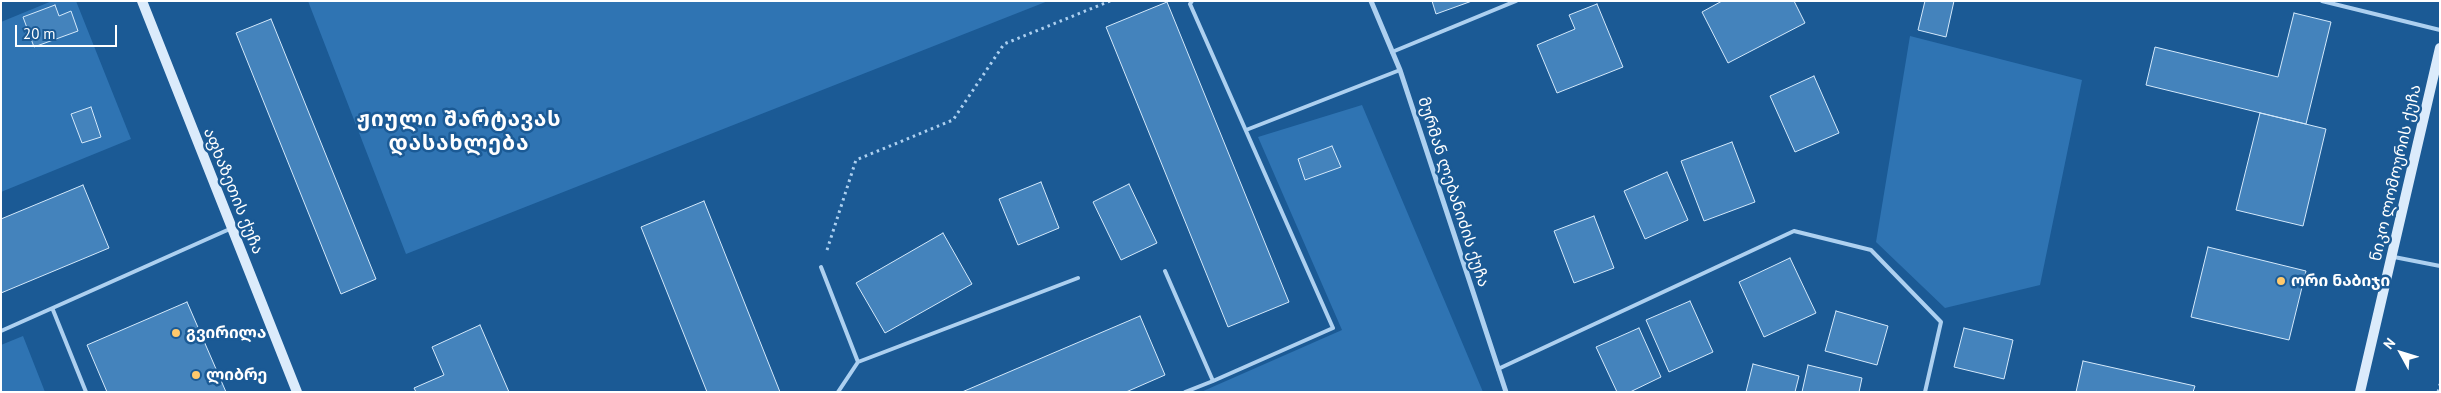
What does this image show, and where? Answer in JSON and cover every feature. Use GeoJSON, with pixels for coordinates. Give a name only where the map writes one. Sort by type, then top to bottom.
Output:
{"type":"FeatureCollection","features":[{"type":"Feature","properties":{"kind":"street","name":"აფხაზეთის ქუჩა"},"geometry":{"type":"LineString","coordinates":[[142,1],[297,392]]}},
{"type":"Feature","properties":{"kind":"street","name":"მურმან ლებანიძის ქუჩა"},"geometry":{"type":"LineString","coordinates":[[1370,1],[1400,70],[1506,392]]}},
{"type":"Feature","properties":{"kind":"street","name":"ნიკო ლომოურის ქუჩა"},"geometry":{"type":"LineString","coordinates":[[2360,392],[2440,48]]}},
{"type":"Feature","properties":{"kind":"lane"},"geometry":{"type":"LineString","coordinates":[[1185,392],[1333,328],[1190,4],[1192,1]]}},
{"type":"Feature","properties":{"kind":"lane"},"geometry":{"type":"LineString","coordinates":[[1392,52],[1516,1]]}},
{"type":"Feature","properties":{"kind":"lane"},"geometry":{"type":"LineString","coordinates":[[2322,1],[2440,30]]}},
{"type":"Feature","properties":{"kind":"lane"},"geometry":{"type":"LineString","coordinates":[[1246,130],[1400,70]]}},
{"type":"Feature","properties":{"kind":"lane"},"geometry":{"type":"LineString","coordinates":[[1,331],[53,310],[232,228]]}},
{"type":"Feature","properties":{"kind":"lane"},"geometry":{"type":"LineString","coordinates":[[1498,369],[1794,231],[1871,250],[1941,322],[1925,392]]}},
{"type":"Feature","properties":{"kind":"lane"},"geometry":{"type":"LineString","coordinates":[[2392,256],[2440,266]]}},
{"type":"Feature","properties":{"kind":"lane"},"geometry":{"type":"LineString","coordinates":[[821,267],[858,362]]}},
{"type":"Feature","properties":{"kind":"lane"},"geometry":{"type":"LineString","coordinates":[[1165,270],[1213,381]]}},
{"type":"Feature","properties":{"kind":"lane"},"geometry":{"type":"LineString","coordinates":[[838,392],[858,362],[1078,278]]}},
{"type":"Feature","properties":{"kind":"lane"},"geometry":{"type":"LineString","coordinates":[[53,310],[86,392]]}},
{"type":"Feature","properties":{"kind":"path"},"geometry":{"type":"LineString","coordinates":[[821,267],[856,160],[953,120],[1004,44],[1110,1]]}},
{"type":"Feature","properties":{"kind":"path"},"geometry":{"type":"LineString","coordinates":[[2438,392],[2440,384]]}},
{"type":"Feature","properties":{"kind":"shaded area"},"geometry":{"type":"Polygon","coordinates":[[[52,1],[76,1],[131,139],[1,192],[1,22],[52,1]]]}},
{"type":"Feature","properties":{"kind":"shaded area"},"geometry":{"type":"Polygon","coordinates":[[[308,1],[1048,1],[406,254],[308,1]]]}},
{"type":"Feature","properties":{"kind":"shaded area"},"geometry":{"type":"Polygon","coordinates":[[[1910,36],[2082,80],[2040,285],[1945,308],[1876,242],[1910,36]]]}},
{"type":"Feature","properties":{"kind":"shaded area"},"geometry":{"type":"Polygon","coordinates":[[[1362,105],[1483,392],[1201,392],[1342,330],[1258,137],[1362,105]]]}},
{"type":"Feature","properties":{"kind":"shaded area"},"geometry":{"type":"Polygon","coordinates":[[[23,336],[45,392],[1,392],[1,345],[23,336]]]}},
{"type":"Feature","properties":{"kind":"building"},"geometry":{"type":"Polygon","coordinates":[[[1432,1],[1472,1],[1436,14],[1432,1]]]}},
{"type":"Feature","properties":{"kind":"building"},"geometry":{"type":"Polygon","coordinates":[[[1722,1],[1794,1],[1805,23],[1728,63],[1702,12],[1722,1]]]}},
{"type":"Feature","properties":{"kind":"building"},"geometry":{"type":"Polygon","coordinates":[[[1925,1],[1954,1],[1946,37],[1918,30],[1925,1]]]}},
{"type":"Feature","properties":{"kind":"building"},"geometry":{"type":"Polygon","coordinates":[[[1167,2],[1289,302],[1228,327],[1106,27],[1167,2]]]}},
{"type":"Feature","properties":{"kind":"building"},"geometry":{"type":"Polygon","coordinates":[[[1597,4],[1623,67],[1557,93],[1537,45],[1575,29],[1569,15],[1597,4]]]}},
{"type":"Feature","properties":{"kind":"building"},"geometry":{"type":"Polygon","coordinates":[[[55,5],[59,16],[71,11],[78,31],[34,47],[23,17],[55,5]]]}},
{"type":"Feature","properties":{"kind":"building"},"geometry":{"type":"Polygon","coordinates":[[[2294,13],[2331,22],[2306,124],[2146,85],[2155,47],[2278,77],[2294,13]]]}},
{"type":"Feature","properties":{"kind":"building"},"geometry":{"type":"Polygon","coordinates":[[[271,19],[376,279],[341,294],[236,33],[271,19]]]}},
{"type":"Feature","properties":{"kind":"building"},"geometry":{"type":"Polygon","coordinates":[[[1814,76],[1839,133],[1795,152],[1770,96],[1814,76]]]}},
{"type":"Feature","properties":{"kind":"building"},"geometry":{"type":"Polygon","coordinates":[[[91,107],[101,137],[82,143],[71,114],[91,107]]]}},
{"type":"Feature","properties":{"kind":"building"},"geometry":{"type":"Polygon","coordinates":[[[2260,113],[2326,129],[2303,226],[2236,210],[2260,113]]]}},
{"type":"Feature","properties":{"kind":"building"},"geometry":{"type":"Polygon","coordinates":[[[1732,142],[1755,202],[1704,221],[1681,161],[1732,142]]]}},
{"type":"Feature","properties":{"kind":"building"},"geometry":{"type":"Polygon","coordinates":[[[1332,146],[1341,167],[1305,180],[1298,159],[1332,146]]]}},
{"type":"Feature","properties":{"kind":"building"},"geometry":{"type":"Polygon","coordinates":[[[1667,172],[1688,220],[1645,239],[1624,191],[1667,172]]]}},
{"type":"Feature","properties":{"kind":"building"},"geometry":{"type":"Polygon","coordinates":[[[1041,182],[1059,228],[1018,245],[999,199],[1041,182]]]}},
{"type":"Feature","properties":{"kind":"building"},"geometry":{"type":"Polygon","coordinates":[[[1129,184],[1157,243],[1121,260],[1093,202],[1129,184]]]}},
{"type":"Feature","properties":{"kind":"building"},"geometry":{"type":"Polygon","coordinates":[[[83,185],[109,248],[1,293],[1,219],[83,185]]]}},
{"type":"Feature","properties":{"kind":"building"},"geometry":{"type":"Polygon","coordinates":[[[704,201],[780,392],[707,392],[641,227],[704,201]]]}},
{"type":"Feature","properties":{"kind":"building"},"geometry":{"type":"Polygon","coordinates":[[[1594,216],[1614,268],[1574,283],[1554,231],[1594,216]]]}},
{"type":"Feature","properties":{"kind":"building"},"geometry":{"type":"Polygon","coordinates":[[[943,233],[972,284],[885,333],[856,283],[943,233]]]}},
{"type":"Feature","properties":{"kind":"building"},"geometry":{"type":"Polygon","coordinates":[[[2208,247],[2306,271],[2289,340],[2191,317],[2208,247]]]}},
{"type":"Feature","properties":{"kind":"building"},"geometry":{"type":"Polygon","coordinates":[[[1790,258],[1816,313],[1764,337],[1739,282],[1790,258]]]}},
{"type":"Feature","properties":{"kind":"building"},"geometry":{"type":"Polygon","coordinates":[[[1690,301],[1713,352],[1669,372],[1646,320],[1690,301]]]}},
{"type":"Feature","properties":{"kind":"building"},"geometry":{"type":"Polygon","coordinates":[[[187,302],[226,392],[107,392],[87,345],[187,302]]]}},
{"type":"Feature","properties":{"kind":"building"},"geometry":{"type":"Polygon","coordinates":[[[1836,311],[1888,326],[1877,365],[1825,351],[1836,311]]]}},
{"type":"Feature","properties":{"kind":"building"},"geometry":{"type":"Polygon","coordinates":[[[1140,316],[1165,375],[1126,392],[962,392],[1140,316]]]}},
{"type":"Feature","properties":{"kind":"building"},"geometry":{"type":"Polygon","coordinates":[[[480,325],[509,392],[416,392],[414,388],[444,375],[432,347],[480,325]]]}},
{"type":"Feature","properties":{"kind":"building"},"geometry":{"type":"Polygon","coordinates":[[[1639,328],[1661,377],[1630,392],[1617,392],[1596,347],[1639,328]]]}},
{"type":"Feature","properties":{"kind":"building"},"geometry":{"type":"Polygon","coordinates":[[[1964,328],[2013,340],[2004,379],[1954,367],[1964,328]]]}},
{"type":"Feature","properties":{"kind":"building"},"geometry":{"type":"Polygon","coordinates":[[[2083,361],[2195,386],[2193,392],[2076,392],[2083,361]]]}},
{"type":"Feature","properties":{"kind":"building"},"geometry":{"type":"Polygon","coordinates":[[[1753,364],[1799,376],[1795,392],[1746,392],[1753,364]]]}},
{"type":"Feature","properties":{"kind":"building"},"geometry":{"type":"Polygon","coordinates":[[[1808,365],[1862,378],[1859,392],[1802,392],[1808,365]]]}},
{"type":"Feature","properties":{"kind":"place","name":"ორი ნაბიჯი"},"geometry":{"type":"Point","coordinates":[2281,281]}},
{"type":"Feature","properties":{"kind":"place","name":"გვირილა"},"geometry":{"type":"Point","coordinates":[176,333]}},
{"type":"Feature","properties":{"kind":"place","name":"ლიბრე"},"geometry":{"type":"Point","coordinates":[196,375]}},
{"type":"Feature","properties":{"kind":"district","name":"ჟიული შარტავას დასახლება"},"geometry":{"type":"Point","coordinates":[459,132]}}]}
